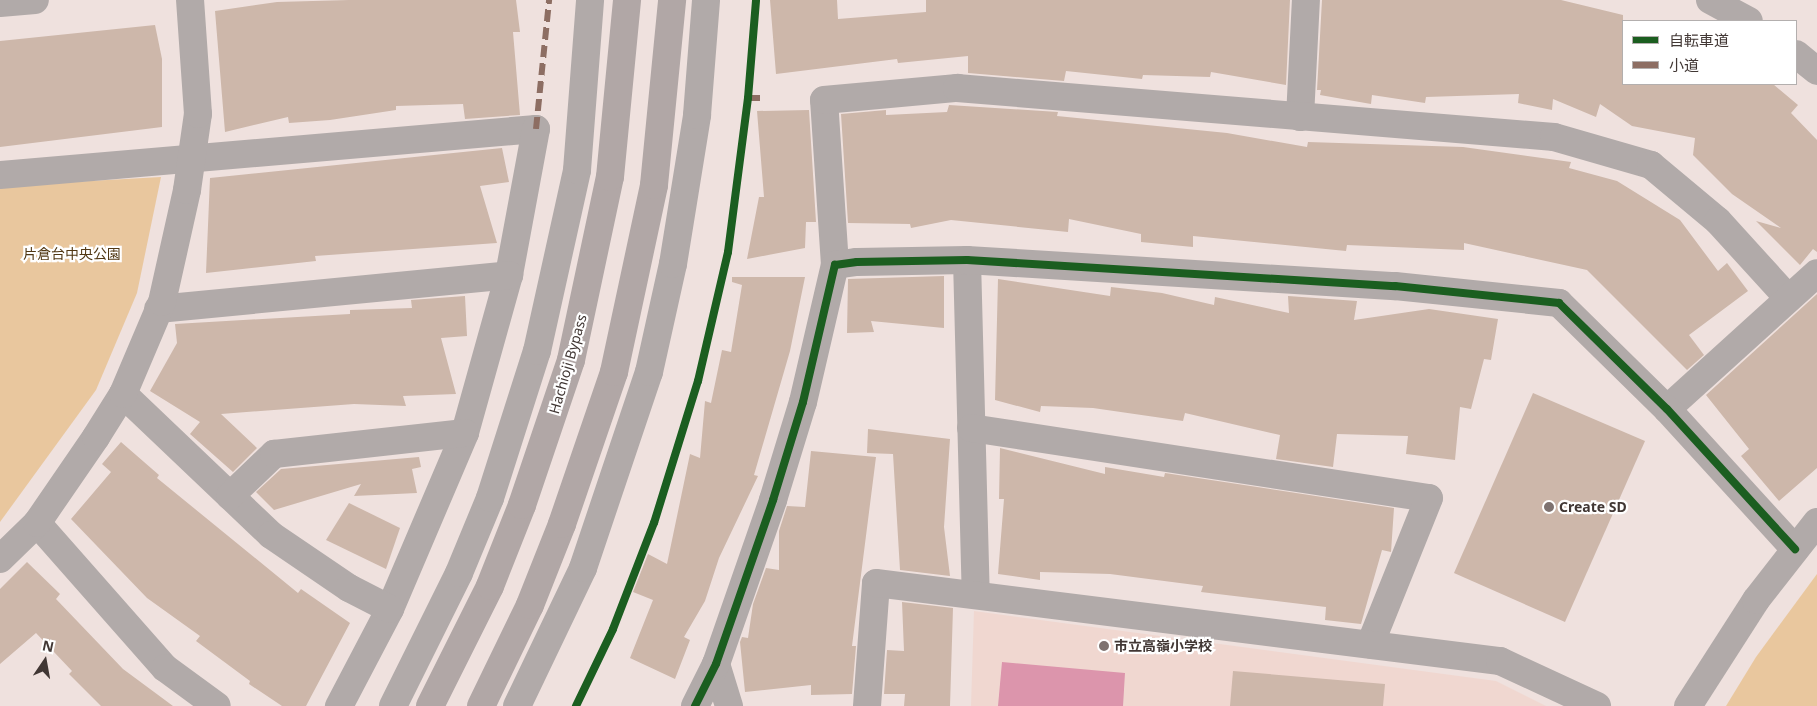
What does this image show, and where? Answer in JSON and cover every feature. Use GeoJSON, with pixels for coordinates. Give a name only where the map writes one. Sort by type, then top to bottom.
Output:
{"type":"FeatureCollection","features":[{"type":"Feature","properties":{"kind":"highway","name":"Hachioji Bypass"},"geometry":{"type":"LineString","coordinates":[[430,706],[490,586],[522,506],[571,360],[610,178],[627,0]]}},
{"type":"Feature","properties":{"kind":"highway"},"geometry":{"type":"LineString","coordinates":[[481,706],[530,605],[562,524],[614,372],[654,185],[672,0]]}},
{"type":"Feature","properties":{"kind":"street"},"geometry":{"type":"LineString","coordinates":[[0,3],[35,0]]}},
{"type":"Feature","properties":{"kind":"street"},"geometry":{"type":"LineString","coordinates":[[0,559],[37,523],[123,394],[158,309],[192,160],[198,86],[190,0]]}},
{"type":"Feature","properties":{"kind":"street"},"geometry":{"type":"LineString","coordinates":[[393,706],[459,572],[490,498],[538,351],[577,170],[590,0]]}},
{"type":"Feature","properties":{"kind":"street"},"geometry":{"type":"LineString","coordinates":[[517,706],[583,568],[649,372],[673,264],[697,115],[706,0]]}},
{"type":"Feature","properties":{"kind":"street"},"geometry":{"type":"LineString","coordinates":[[1300,117],[1306,0]]}},
{"type":"Feature","properties":{"kind":"street"},"geometry":{"type":"LineString","coordinates":[[1710,0],[1747,20]]}},
{"type":"Feature","properties":{"kind":"street"},"geometry":{"type":"LineString","coordinates":[[1797,55],[1817,71]]}},
{"type":"Feature","properties":{"kind":"street"},"geometry":{"type":"LineString","coordinates":[[695,706],[716,664],[798,420],[835,265],[824,100],[957,88],[1554,137],[1651,165],[1718,221],[1788,298]]}},
{"type":"Feature","properties":{"kind":"street"},"geometry":{"type":"LineString","coordinates":[[0,175],[536,129],[509,275],[465,433],[390,609],[338,706]]}},
{"type":"Feature","properties":{"kind":"street"},"geometry":{"type":"LineString","coordinates":[[835,265],[967,260],[1395,286],[1559,303],[1667,409],[1794,549]]}},
{"type":"Feature","properties":{"kind":"street"},"geometry":{"type":"LineString","coordinates":[[967,260],[976,595]]}},
{"type":"Feature","properties":{"kind":"street"},"geometry":{"type":"LineString","coordinates":[[1667,409],[1817,273]]}},
{"type":"Feature","properties":{"kind":"street"},"geometry":{"type":"LineString","coordinates":[[158,309],[509,275]]}},
{"type":"Feature","properties":{"kind":"street"},"geometry":{"type":"LineString","coordinates":[[123,394],[230,496],[310,563],[390,609]]}},
{"type":"Feature","properties":{"kind":"street"},"geometry":{"type":"LineString","coordinates":[[972,428],[1429,498],[1370,644]]}},
{"type":"Feature","properties":{"kind":"street"},"geometry":{"type":"LineString","coordinates":[[230,496],[274,454],[465,433]]}},
{"type":"Feature","properties":{"kind":"street"},"geometry":{"type":"LineString","coordinates":[[1688,706],[1756,600],[1780,573],[1794,549],[1817,522]]}},
{"type":"Feature","properties":{"kind":"street"},"geometry":{"type":"LineString","coordinates":[[37,523],[165,668],[218,706]]}},
{"type":"Feature","properties":{"kind":"street"},"geometry":{"type":"LineString","coordinates":[[867,706],[876,583],[1500,661],[1597,706]]}},
{"type":"Feature","properties":{"kind":"street"},"geometry":{"type":"LineString","coordinates":[[716,664],[729,706]]}},
{"type":"Feature","properties":{"kind":"shaded area","name":"市立高嶺小学校"},"geometry":{"type":"Polygon","coordinates":[[[974,611],[1496,681],[1546,706],[971,706],[974,611]]]}},
{"type":"Feature","properties":{"kind":"shaded area"},"geometry":{"type":"Polygon","coordinates":[[[1002,662],[1125,673],[1123,706],[998,706],[1002,662]]]}},
{"type":"Feature","properties":{"kind":"green space","name":"片倉台中央公園"},"geometry":{"type":"Polygon","coordinates":[[[161,177],[137,293],[96,390],[0,522],[0,186],[161,177]]]}},
{"type":"Feature","properties":{"kind":"green space"},"geometry":{"type":"Polygon","coordinates":[[[1817,574],[1817,706],[1726,706],[1756,657],[1817,574]]]}},
{"type":"Feature","properties":{"kind":"building"},"geometry":{"type":"Polygon","coordinates":[[[516,0],[520,32],[513,32],[520,115],[465,119],[463,104],[396,106],[396,110],[330,120],[289,123],[288,117],[225,132],[215,11],[277,2],[516,0]]]}},
{"type":"Feature","properties":{"kind":"building"},"geometry":{"type":"Polygon","coordinates":[[[770,0],[837,0],[838,19],[926,12],[926,0],[1290,0],[1286,85],[1211,72],[1210,77],[1143,75],[1142,79],[1066,71],[1064,81],[968,73],[968,56],[898,63],[897,59],[776,74],[770,0]]]}},
{"type":"Feature","properties":{"kind":"building"},"geometry":{"type":"Polygon","coordinates":[[[1322,0],[1561,0],[1623,15],[1622,85],[1774,85],[1798,105],[1791,113],[1817,140],[1817,252],[1813,249],[1800,265],[1756,221],[1781,228],[1732,194],[1693,155],[1695,138],[1632,126],[1600,104],[1596,117],[1553,99],[1552,110],[1518,103],[1519,94],[1426,97],[1425,103],[1372,95],[1371,104],[1320,95],[1321,90],[1317,90],[1322,0]]]}},
{"type":"Feature","properties":{"kind":"building"},"geometry":{"type":"Polygon","coordinates":[[[155,25],[162,59],[162,127],[0,147],[0,41],[155,25]]]}},
{"type":"Feature","properties":{"kind":"building"},"geometry":{"type":"Polygon","coordinates":[[[949,105],[1058,112],[1057,116],[1227,133],[1307,147],[1308,142],[1463,147],[1571,162],[1569,168],[1617,181],[1680,220],[1718,271],[1727,263],[1748,291],[1689,335],[1704,355],[1687,370],[1587,270],[1464,243],[1464,250],[1347,245],[1346,251],[1193,236],[1193,247],[1141,242],[1141,234],[1069,219],[1068,232],[951,220],[911,228],[910,224],[848,223],[841,114],[886,110],[886,115],[947,112],[949,105]]]}},
{"type":"Feature","properties":{"kind":"building"},"geometry":{"type":"Polygon","coordinates":[[[809,110],[816,222],[806,222],[805,248],[747,259],[759,197],[764,197],[757,111],[809,110]]]}},
{"type":"Feature","properties":{"kind":"building"},"geometry":{"type":"Polygon","coordinates":[[[502,148],[509,182],[480,186],[497,243],[315,256],[316,261],[206,273],[210,178],[502,148]]]}},
{"type":"Feature","properties":{"kind":"building"},"geometry":{"type":"Polygon","coordinates":[[[944,276],[944,328],[871,321],[874,332],[847,333],[848,279],[944,276]]]}},
{"type":"Feature","properties":{"kind":"building"},"geometry":{"type":"Polygon","coordinates":[[[732,277],[805,277],[790,351],[754,475],[758,476],[719,558],[705,601],[684,637],[690,640],[675,679],[630,658],[653,600],[633,592],[648,554],[667,564],[690,454],[700,458],[705,401],[711,403],[722,350],[731,352],[742,285],[732,282],[732,277]]]}},
{"type":"Feature","properties":{"kind":"building"},"geometry":{"type":"Polygon","coordinates":[[[998,279],[1110,296],[1111,287],[1162,293],[1214,305],[1215,297],[1289,313],[1288,296],[1357,301],[1354,320],[1429,309],[1498,319],[1491,360],[1484,359],[1471,409],[1460,407],[1455,460],[1406,454],[1408,436],[1337,434],[1333,467],[1276,459],[1280,435],[1185,413],[1183,421],[1093,408],[1041,406],[1040,412],[995,400],[998,279]]]}},
{"type":"Feature","properties":{"kind":"building"},"geometry":{"type":"Polygon","coordinates":[[[1817,294],[1817,468],[1779,501],[1741,456],[1749,449],[1706,395],[1817,294]]]}},
{"type":"Feature","properties":{"kind":"building"},"geometry":{"type":"Polygon","coordinates":[[[465,296],[467,336],[441,338],[456,394],[403,396],[406,406],[354,404],[221,414],[257,448],[233,472],[190,434],[200,422],[150,391],[177,343],[175,324],[350,314],[350,310],[412,308],[411,300],[465,296]]]}},
{"type":"Feature","properties":{"kind":"building","name":"Create SD"},"geometry":{"type":"Polygon","coordinates":[[[1533,393],[1645,441],[1565,622],[1454,573],[1533,393]]]}},
{"type":"Feature","properties":{"kind":"building"},"geometry":{"type":"Polygon","coordinates":[[[868,429],[950,439],[944,527],[950,576],[900,570],[893,454],[867,453],[868,429]]]}},
{"type":"Feature","properties":{"kind":"building"},"geometry":{"type":"Polygon","coordinates":[[[121,442],[159,475],[157,478],[298,593],[301,589],[350,623],[306,706],[282,706],[249,684],[250,681],[196,641],[200,636],[147,598],[71,519],[111,472],[102,464],[121,442]]]}},
{"type":"Feature","properties":{"kind":"building"},"geometry":{"type":"Polygon","coordinates":[[[1000,448],[1105,474],[1105,467],[1164,477],[1165,473],[1394,508],[1391,552],[1382,550],[1361,624],[1325,620],[1326,607],[1201,592],[1203,586],[1110,574],[1040,572],[1040,580],[998,574],[1004,499],[999,499],[1000,448]]]}},
{"type":"Feature","properties":{"kind":"building"},"geometry":{"type":"Polygon","coordinates":[[[811,451],[876,457],[852,646],[856,646],[852,694],[811,695],[811,685],[745,692],[740,642],[742,637],[748,638],[753,604],[766,568],[779,570],[779,531],[787,506],[805,507],[811,451]]]}},
{"type":"Feature","properties":{"kind":"building"},"geometry":{"type":"Polygon","coordinates":[[[419,457],[421,467],[412,469],[417,493],[354,496],[361,484],[274,510],[256,492],[281,469],[419,457]]]}},
{"type":"Feature","properties":{"kind":"building"},"geometry":{"type":"Polygon","coordinates":[[[349,503],[400,528],[386,569],[326,540],[349,503]]]}},
{"type":"Feature","properties":{"kind":"building"},"geometry":{"type":"Polygon","coordinates":[[[27,562],[60,594],[56,599],[123,669],[173,706],[101,706],[69,674],[72,671],[36,633],[0,664],[0,589],[27,562]]]}},
{"type":"Feature","properties":{"kind":"building"},"geometry":{"type":"Polygon","coordinates":[[[902,602],[953,608],[950,706],[904,706],[905,694],[884,694],[887,650],[904,651],[902,602]]]}},
{"type":"Feature","properties":{"kind":"building"},"geometry":{"type":"Polygon","coordinates":[[[1233,671],[1385,684],[1383,706],[1230,706],[1233,671]]]}},
{"type":"Feature","properties":{"kind":"marked path"},"geometry":{"type":"LineString","coordinates":[[536,129],[549,0]]}},
{"type":"Feature","properties":{"kind":"marked path"},"geometry":{"type":"LineString","coordinates":[[748,98],[761,98]]}},
{"type":"Feature","properties":{"kind":"cycle path"},"geometry":{"type":"LineString","coordinates":[[576,706],[613,629],[654,523],[698,381],[728,252],[748,98],[756,0]]}},
{"type":"Feature","properties":{"kind":"cycle path"},"geometry":{"type":"LineString","coordinates":[[695,706],[716,664],[773,500],[803,402],[835,265],[857,262],[967,260],[1395,286],[1559,303],[1667,409],[1795,549]]}},
{"type":"Feature","properties":{"kind":"place","name":"Create SD"},"geometry":{"type":"Point","coordinates":[1549,507]}},
{"type":"Feature","properties":{"kind":"place","name":"市立高嶺小学校"},"geometry":{"type":"Point","coordinates":[1104,646]}}]}
